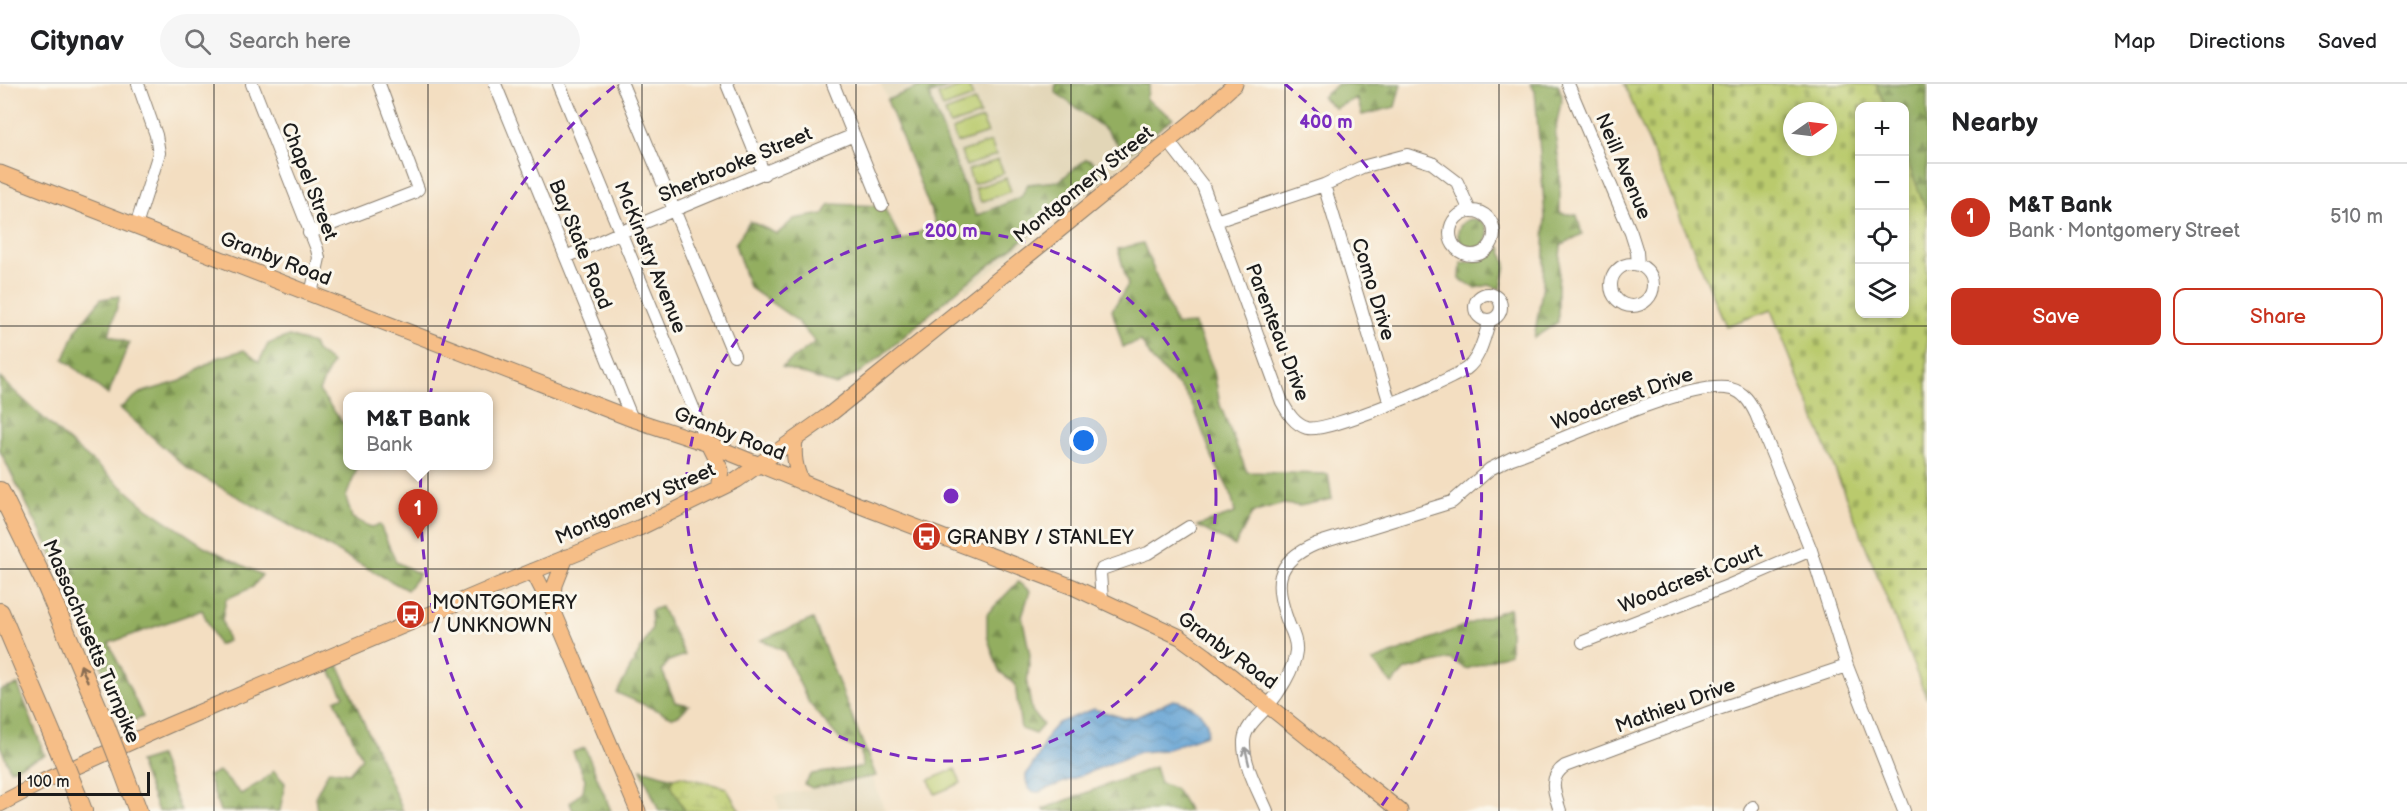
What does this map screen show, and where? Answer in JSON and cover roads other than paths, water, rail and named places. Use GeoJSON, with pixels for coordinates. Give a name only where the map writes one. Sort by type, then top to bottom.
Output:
{"type":"FeatureCollection","features":[{"type":"Feature","properties":{"kind":"highway","name":"Massachusetts Turnpike"},"geometry":{"type":"LineString","coordinates":[[0,491],[58,612],[138,811]]}},
{"type":"Feature","properties":{"kind":"highway"},"geometry":{"type":"LineString","coordinates":[[0,612],[80,803]]}},
{"type":"Feature","properties":{"kind":"main road","name":"Montgomery Street"},"geometry":{"type":"LineString","coordinates":[[0,804],[94,758],[639,528],[718,489],[758,466],[795,440],[962,309],[1235,84]]}},
{"type":"Feature","properties":{"kind":"main road","name":"Granby Road"},"geometry":{"type":"LineString","coordinates":[[0,173],[632,419],[708,444],[758,466],[1102,600],[1180,637],[1400,811]]}},
{"type":"Feature","properties":{"kind":"main road"},"geometry":{"type":"LineString","coordinates":[[795,440],[794,462],[802,483]]}},
{"type":"Feature","properties":{"kind":"main road"},"geometry":{"type":"LineString","coordinates":[[708,444],[721,470],[718,489]]}},
{"type":"Feature","properties":{"kind":"main road"},"geometry":{"type":"LineString","coordinates":[[553,610],[555,585],[566,557]]}},
{"type":"Feature","properties":{"kind":"main road"},"geometry":{"type":"LineString","coordinates":[[533,571],[553,610],[638,811]]}},
{"type":"Feature","properties":{"kind":"main road"},"geometry":{"type":"LineString","coordinates":[[533,571],[542,606],[627,811]]}},
{"type":"Feature","properties":{"kind":"street"},"geometry":{"type":"LineString","coordinates":[[136,226],[159,153],[156,135],[138,84]]}},
{"type":"Feature","properties":{"kind":"street","name":"Chapel Street"},"geometry":{"type":"LineString","coordinates":[[252,84],[319,258],[311,294]]}},
{"type":"Feature","properties":{"kind":"street"},"geometry":{"type":"LineString","coordinates":[[309,233],[413,193],[418,189],[379,84]]}},
{"type":"Feature","properties":{"kind":"street","name":"Bay State Road"},"geometry":{"type":"LineString","coordinates":[[495,84],[632,419]]}},
{"type":"Feature","properties":{"kind":"street","name":"McKinstry Avenue"},"geometry":{"type":"LineString","coordinates":[[559,84],[708,444]]}},
{"type":"Feature","properties":{"kind":"street"},"geometry":{"type":"LineString","coordinates":[[622,84],[734,355]]}},
{"type":"Feature","properties":{"kind":"street"},"geometry":{"type":"LineString","coordinates":[[727,84],[764,174]]}},
{"type":"Feature","properties":{"kind":"street"},"geometry":{"type":"LineString","coordinates":[[833,84],[882,205]]}},
{"type":"Feature","properties":{"kind":"street","name":"Neill Avenue"},"geometry":{"type":"LineString","coordinates":[[1568,84],[1631,233],[1637,252],[1638,265]]}},
{"type":"Feature","properties":{"kind":"street","name":"Sherbrooke Street"},"geometry":{"type":"LineString","coordinates":[[566,257],[854,135]]}},
{"type":"Feature","properties":{"kind":"street","name":"Parenteau Drive"},"geometry":{"type":"LineString","coordinates":[[1168,141],[1201,182],[1282,402],[1292,419],[1307,428],[1323,428],[1390,404],[1467,368],[1479,352],[1490,320]]}},
{"type":"Feature","properties":{"kind":"street"},"geometry":{"type":"LineString","coordinates":[[1216,221],[1324,185],[1362,167],[1407,155],[1432,163],[1457,182],[1470,211]]}},
{"type":"Feature","properties":{"kind":"street","name":"Como Drive"},"geometry":{"type":"LineString","coordinates":[[1324,185],[1390,404]]}},
{"type":"Feature","properties":{"kind":"street","name":"Woodcrest Drive"},"geometry":{"type":"LineString","coordinates":[[1268,706],[1293,666],[1295,658],[1295,642],[1281,604],[1278,586],[1286,562],[1300,550],[1452,502],[1490,470],[1512,458],[1664,400],[1704,389],[1731,389],[1744,395],[1750,403],[1783,477],[1811,550],[1847,666],[1904,811]]}},
{"type":"Feature","properties":{"kind":"street"},"geometry":{"type":"LineString","coordinates":[[1102,600],[1100,573],[1102,569],[1148,553],[1189,527]]}},
{"type":"Feature","properties":{"kind":"street","name":"Woodcrest Court"},"geometry":{"type":"LineString","coordinates":[[1583,642],[1730,585],[1811,550]]}},
{"type":"Feature","properties":{"kind":"street","name":"Mathieu Drive"},"geometry":{"type":"LineString","coordinates":[[1560,811],[1553,782],[1557,773],[1565,766],[1715,710],[1847,666]]}},
{"type":"Feature","properties":{"kind":"street"},"geometry":{"type":"LineString","coordinates":[[1267,811],[1245,754],[1244,738],[1251,724],[1268,706]]}},
{"type":"Feature","properties":{"kind":"water"},"geometry":{"type":"Polygon","coordinates":[[[1173,700],[1192,707],[1203,717],[1206,722],[1206,735],[1164,750],[1140,752],[1039,792],[1032,791],[1028,787],[1026,775],[1039,755],[1048,734],[1058,723],[1094,709],[1124,718],[1136,717],[1173,700]]]}},
{"type":"Feature","properties":{"kind":"place","name":"GRANBY / STANLEY"},"geometry":{"type":"Point","coordinates":[926,537]}},
{"type":"Feature","properties":{"kind":"place","name":"M&T Bank"},"geometry":{"type":"Point","coordinates":[418,539]}},
{"type":"Feature","properties":{"kind":"place","name":"MONTGOMERY / UNKNOWN"},"geometry":{"type":"Point","coordinates":[411,614]}}]}
